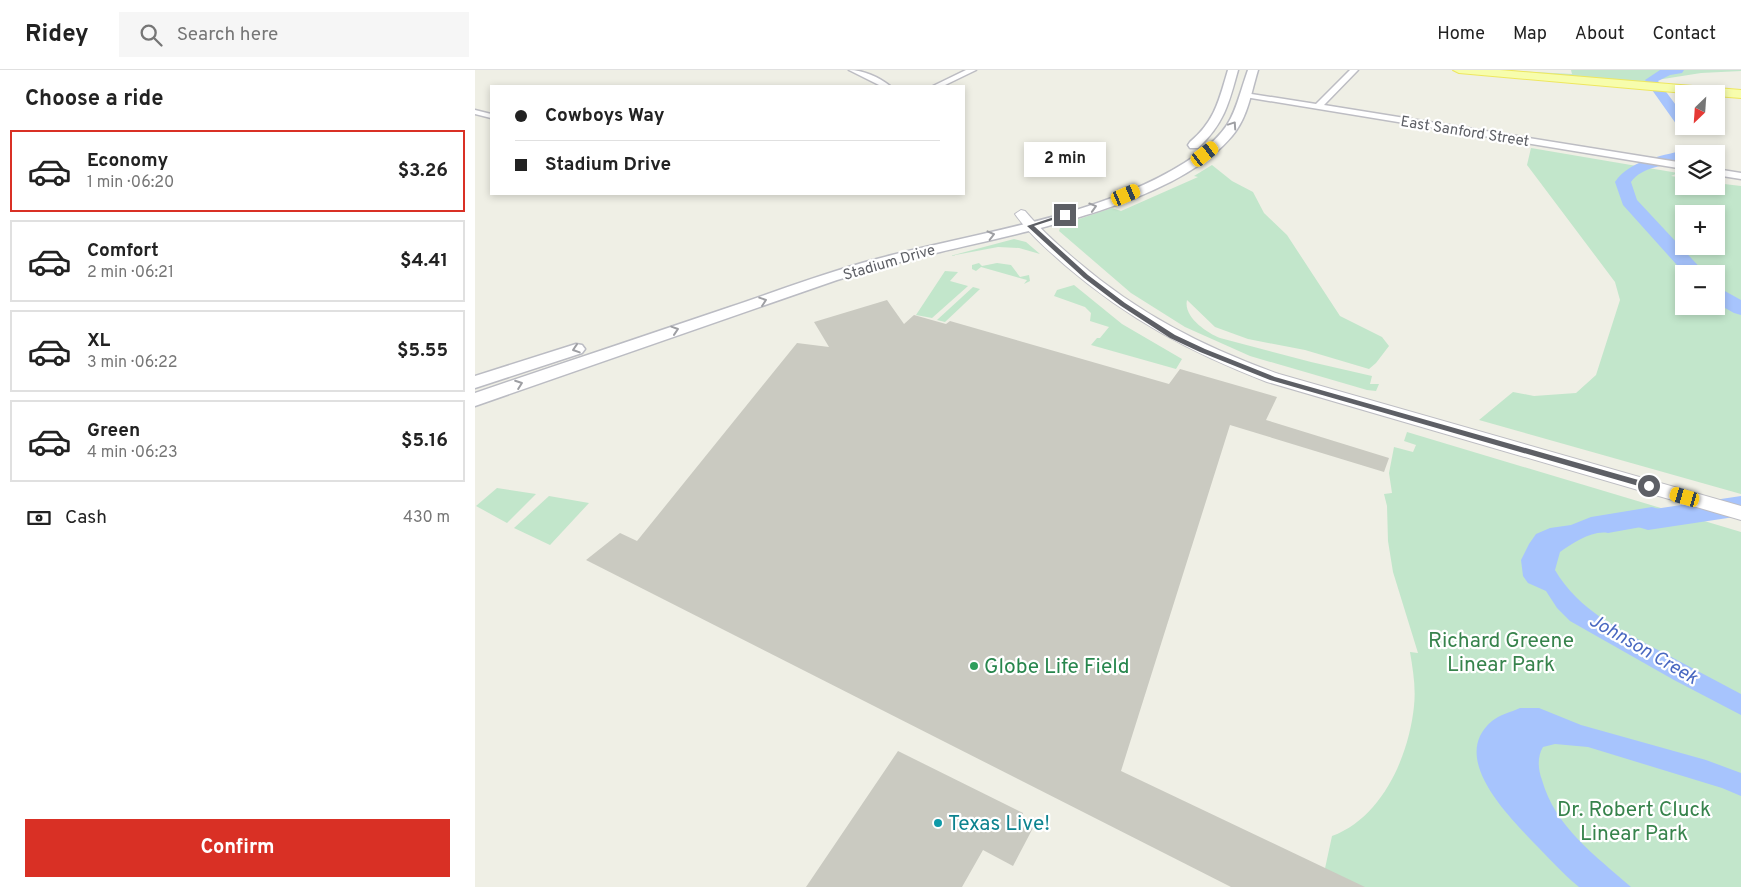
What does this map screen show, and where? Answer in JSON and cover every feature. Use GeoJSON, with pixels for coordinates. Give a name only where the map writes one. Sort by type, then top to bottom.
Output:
{"type":"FeatureCollection","features":[{"type":"Feature","properties":{"kind":"main road"},"geometry":{"type":"LineString","coordinates":[[1205,154],[1185,151],[1213,127],[1221,113],[1233,70]]}},
{"type":"Feature","properties":{"kind":"main road","name":"Stadium Drive"},"geometry":{"type":"LineString","coordinates":[[1025,220],[1111,202],[1156,182],[1193,162],[1205,154],[1233,128],[1241,113],[1253,70]]}},
{"type":"Feature","properties":{"kind":"main road"},"geometry":{"type":"LineString","coordinates":[[1459,70],[1741,94]]}},
{"type":"Feature","properties":{"kind":"main road","name":"Stadium Drive"},"geometry":{"type":"LineString","coordinates":[[475,382],[1025,220],[1114,188],[1148,172]]}},
{"type":"Feature","properties":{"kind":"main road","name":"Stadium Drive"},"geometry":{"type":"LineString","coordinates":[[475,400],[625,339]]}},
{"type":"Feature","properties":{"kind":"street"},"geometry":{"type":"LineString","coordinates":[[853,70],[884,85]]}},
{"type":"Feature","properties":{"kind":"street"},"geometry":{"type":"LineString","coordinates":[[939,85],[972,70]]}},
{"type":"Feature","properties":{"kind":"street"},"geometry":{"type":"LineString","coordinates":[[1319,106],[1354,70]]}},
{"type":"Feature","properties":{"kind":"street","name":"East Sanford Street"},"geometry":{"type":"LineString","coordinates":[[1245,95],[1675,165]]}},
{"type":"Feature","properties":{"kind":"street"},"geometry":{"type":"LineString","coordinates":[[475,112],[490,116]]}},
{"type":"Feature","properties":{"kind":"street"},"geometry":{"type":"LineString","coordinates":[[1725,173],[1741,176]]}},
{"type":"Feature","properties":{"kind":"street"},"geometry":{"type":"LineString","coordinates":[[1025,220],[1086,277],[1143,319],[1173,336],[1226,361],[1273,378],[1741,513]]}},
{"type":"Feature","properties":{"kind":"green space"},"geometry":{"type":"Polygon","coordinates":[[[1497,70],[1572,74],[1571,70],[1741,71],[1701,73],[1644,82],[1497,70]]]}},
{"type":"Feature","properties":{"kind":"green space"},"geometry":{"type":"Polygon","coordinates":[[[1531,148],[1675,172],[1671,176],[1675,177],[1675,195],[1725,195],[1725,184],[1741,186],[1741,494],[1479,420],[1513,392],[1534,396],[1576,393],[1596,375],[1620,300],[1615,282],[1527,165],[1531,148]]]}},
{"type":"Feature","properties":{"kind":"green space"},"geometry":{"type":"Polygon","coordinates":[[[1212,165],[1232,181],[1253,192],[1264,213],[1287,235],[1340,316],[1382,337],[1389,346],[1369,369],[1305,350],[1248,339],[1215,327],[1187,300],[1187,306],[1192,318],[1197,324],[1220,338],[1372,376],[1370,384],[1379,384],[1376,391],[1250,356],[1185,327],[1131,293],[1059,231],[1061,225],[1112,208],[1121,211],[1198,177],[1194,176],[1212,165]]]}},
{"type":"Feature","properties":{"kind":"green space"},"geometry":{"type":"Polygon","coordinates":[[[1014,239],[1026,242],[1040,254],[1019,248],[998,247],[950,256],[1014,239]]]}},
{"type":"Feature","properties":{"kind":"green space"},"geometry":{"type":"Polygon","coordinates":[[[979,263],[982,266],[997,263],[1011,265],[1020,277],[1029,275],[1030,281],[1024,284],[1027,280],[981,267],[976,271],[972,269],[972,265],[979,263]]]}},
{"type":"Feature","properties":{"kind":"green space"},"geometry":{"type":"Polygon","coordinates":[[[945,271],[958,272],[950,281],[968,286],[932,318],[916,315],[945,271]]]}},
{"type":"Feature","properties":{"kind":"green space"},"geometry":{"type":"Polygon","coordinates":[[[1074,285],[1122,324],[1182,359],[1176,369],[1091,345],[1109,327],[1090,321],[1091,313],[1085,307],[1054,296],[1057,290],[1074,285]]]}},
{"type":"Feature","properties":{"kind":"green space"},"geometry":{"type":"Polygon","coordinates":[[[973,287],[980,289],[945,322],[937,320],[973,287]]]}},
{"type":"Feature","properties":{"kind":"green space","name":"Richard Greene Linear Park"},"geometry":{"type":"Polygon","coordinates":[[[1407,432],[1741,532],[1741,887],[1321,887],[1332,836],[1350,827],[1379,800],[1399,764],[1411,725],[1415,692],[1410,652],[1418,653],[1393,572],[1388,541],[1387,506],[1384,494],[1392,493],[1389,473],[1394,447],[1413,452],[1416,445],[1404,441],[1407,432]]]}},
{"type":"Feature","properties":{"kind":"green space"},"geometry":{"type":"Polygon","coordinates":[[[497,488],[536,494],[507,523],[476,506],[497,488]]]}},
{"type":"Feature","properties":{"kind":"green space"},"geometry":{"type":"Polygon","coordinates":[[[549,496],[589,503],[550,545],[514,528],[549,496]]]}},
{"type":"Feature","properties":{"kind":"water"},"geometry":{"type":"Polygon","coordinates":[[[1652,507],[1691,518],[1589,535],[1560,552],[1555,570],[1576,597],[1601,618],[1741,694],[1741,715],[1674,680],[1570,621],[1557,608],[1546,591],[1528,583],[1523,576],[1521,560],[1536,534],[1550,528],[1571,525],[1591,517],[1652,507]]]}},
{"type":"Feature","properties":{"kind":"water"},"geometry":{"type":"Polygon","coordinates":[[[1520,708],[1539,708],[1581,725],[1706,760],[1741,773],[1741,796],[1722,788],[1588,747],[1555,744],[1543,747],[1539,759],[1540,772],[1548,797],[1556,812],[1578,840],[1631,887],[1579,887],[1555,865],[1509,816],[1497,801],[1479,768],[1477,751],[1480,735],[1492,721],[1520,708]]]}},
{"type":"Feature","properties":{"kind":"building","name":"Globe Life Field"},"geometry":{"type":"Polygon","coordinates":[[[887,300],[904,324],[914,315],[946,324],[950,321],[1169,384],[1180,369],[1277,397],[1266,420],[1389,458],[1384,472],[1230,425],[1121,771],[1365,887],[1231,887],[586,560],[620,533],[637,541],[797,343],[829,347],[814,322],[887,300]]]}},
{"type":"Feature","properties":{"kind":"building","name":"Texas Live!"},"geometry":{"type":"Polygon","coordinates":[[[898,751],[1023,813],[1020,819],[1034,826],[1013,866],[983,850],[962,887],[806,887],[898,751]]]}},
{"type":"Feature","properties":{"kind":"waterway","name":"Johnson Creek"},"geometry":{"type":"LineString","coordinates":[[1675,114],[1651,80],[1666,72],[1678,70]]}},
{"type":"Feature","properties":{"kind":"waterway","name":"Johnson Creek"},"geometry":{"type":"LineString","coordinates":[[1675,158],[1641,167],[1627,175],[1623,182],[1629,201],[1688,265]]}},
{"type":"Feature","properties":{"kind":"waterway","name":"Johnson Creek"},"geometry":{"type":"LineString","coordinates":[[1725,299],[1741,309]]}},
{"type":"Feature","properties":{"kind":"waterway","name":"Johnson Creek"},"geometry":{"type":"LineString","coordinates":[[1648,520],[1741,506]]}},
{"type":"Feature","properties":{"kind":"place","name":"Globe Life Field"},"geometry":{"type":"Point","coordinates":[974,666]}},
{"type":"Feature","properties":{"kind":"place","name":"Texas Live!"},"geometry":{"type":"Point","coordinates":[938,823]}},
{"type":"Feature","properties":{"kind":"route"},"geometry":{"type":"LineString","coordinates":[[1065,215],[1030,226],[1086,277],[1123,305],[1143,319],[1203,351],[1273,378],[1649,486]]}},
{"type":"Feature","properties":{"kind":"park label","name":"Dr. Robert Cluck Linear Park"},"geometry":{"type":"Point","coordinates":[1634,821]}}]}
